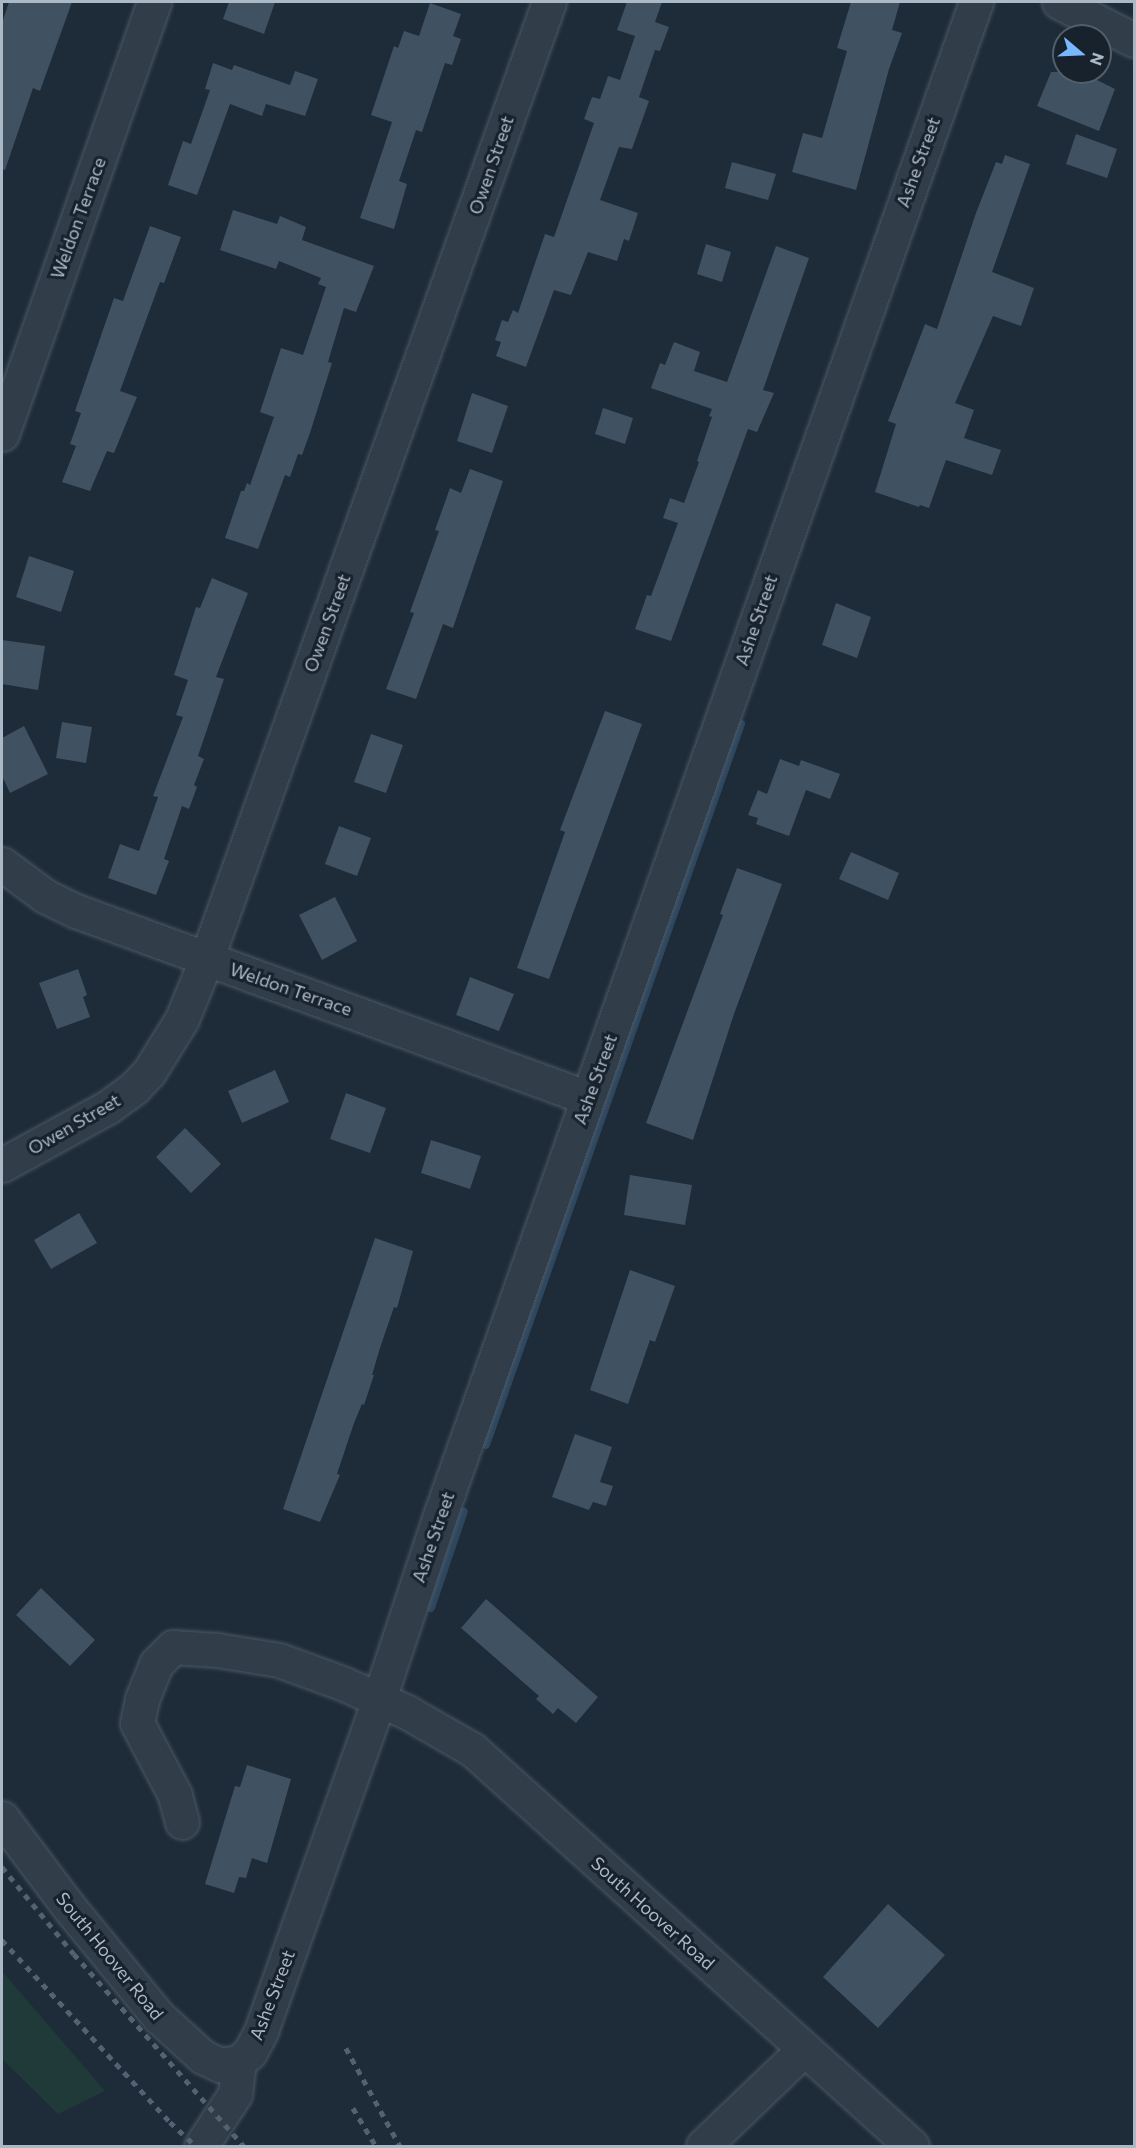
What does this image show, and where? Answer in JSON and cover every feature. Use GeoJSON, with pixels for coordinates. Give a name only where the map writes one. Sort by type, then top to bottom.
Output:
{"type":"FeatureCollection","features":[{"type":"Feature","properties":{"kind":"street","name":"Weldon Terrace"},"geometry":{"type":"LineString","coordinates":[[2,434],[154,2]]}},
{"type":"Feature","properties":{"kind":"street","name":"Owen Street"},"geometry":{"type":"LineString","coordinates":[[2,1165],[108,1107],[134,1088],[174,1035],[206,960],[549,2]]}},
{"type":"Feature","properties":{"kind":"street","name":"Ashe Street"},"geometry":{"type":"LineString","coordinates":[[201,2146],[235,2094],[239,2062],[249,2052],[261,2031],[378,1701],[442,1510],[976,2]]}},
{"type":"Feature","properties":{"kind":"street"},"geometry":{"type":"LineString","coordinates":[[1059,2],[1134,40]]}},
{"type":"Feature","properties":{"kind":"street","name":"Weldon Terrace"},"geometry":{"type":"LineString","coordinates":[[2,864],[45,896],[76,911],[206,960],[288,986],[588,1098]]}},
{"type":"Feature","properties":{"kind":"street","name":"South Hoover Road"},"geometry":{"type":"LineString","coordinates":[[182,1822],[175,1795],[137,1723],[142,1699],[156,1664],[173,1647],[217,1650],[279,1660],[342,1683],[406,1712],[473,1750],[912,2146]]}},
{"type":"Feature","properties":{"kind":"street","name":"South Hoover Road"},"geometry":{"type":"LineString","coordinates":[[2,1818],[68,1906],[159,2017],[203,2057],[220,2065],[239,2062]]}},
{"type":"Feature","properties":{"kind":"street"},"geometry":{"type":"LineString","coordinates":[[703,2146],[804,2050]]}},
{"type":"Feature","properties":{"kind":"green space"},"geometry":{"type":"Polygon","coordinates":[[[2,1971],[105,2091],[58,2114],[2,2059],[2,1971]]]}},
{"type":"Feature","properties":{"kind":"building"},"geometry":{"type":"Polygon","coordinates":[[[9,2],[72,2],[40,91],[33,88],[5,170],[2,169],[2,23],[9,2]]]}},
{"type":"Feature","properties":{"kind":"building"},"geometry":{"type":"Polygon","coordinates":[[[229,2],[275,2],[264,34],[223,19],[229,2]]]}},
{"type":"Feature","properties":{"kind":"building"},"geometry":{"type":"Polygon","coordinates":[[[627,2],[662,2],[655,22],[669,27],[660,51],[655,50],[639,97],[649,101],[632,149],[619,147],[600,200],[638,213],[629,241],[624,239],[617,261],[588,252],[571,295],[554,290],[526,367],[496,356],[501,342],[495,340],[502,320],[508,322],[513,310],[518,313],[545,234],[554,237],[594,123],[584,119],[592,97],[600,99],[608,76],[620,80],[635,36],[617,30],[627,2]]]}},
{"type":"Feature","properties":{"kind":"building"},"geometry":{"type":"Polygon","coordinates":[[[851,2],[900,2],[892,30],[902,33],[889,69],[856,190],[792,172],[803,133],[822,138],[847,51],[837,48],[851,2]]]}},
{"type":"Feature","properties":{"kind":"building"},"geometry":{"type":"Polygon","coordinates":[[[430,3],[461,14],[453,36],[461,39],[452,65],[445,63],[422,132],[416,130],[399,181],[407,184],[394,229],[360,218],[392,122],[371,115],[394,46],[398,48],[404,31],[419,36],[430,3]]]}},
{"type":"Feature","properties":{"kind":"building"},"geometry":{"type":"Polygon","coordinates":[[[213,63],[232,70],[234,65],[290,85],[295,71],[318,79],[305,116],[266,104],[262,116],[230,104],[197,195],[168,185],[183,141],[191,144],[210,90],[205,89],[213,63]]]}},
{"type":"Feature","properties":{"kind":"building"},"geometry":{"type":"Polygon","coordinates":[[[1051,72],[1052,84],[1105,84],[1115,89],[1099,131],[1037,106],[1051,72]]]}},
{"type":"Feature","properties":{"kind":"building"},"geometry":{"type":"Polygon","coordinates":[[[1076,134],[1117,149],[1107,178],[1066,164],[1076,134]]]}},
{"type":"Feature","properties":{"kind":"building"},"geometry":{"type":"Polygon","coordinates":[[[1005,155],[1030,164],[992,272],[1034,288],[1021,326],[993,316],[955,403],[974,410],[964,438],[1001,450],[992,475],[946,460],[929,508],[920,505],[919,507],[875,492],[896,424],[888,421],[925,324],[937,329],[976,213],[996,162],[1002,164],[1005,155]]]}},
{"type":"Feature","properties":{"kind":"building"},"geometry":{"type":"Polygon","coordinates":[[[732,162],[776,174],[768,200],[725,188],[732,162]]]}},
{"type":"Feature","properties":{"kind":"building"},"geometry":{"type":"Polygon","coordinates":[[[233,210],[277,224],[280,216],[306,227],[302,240],[374,266],[356,312],[344,308],[328,362],[332,363],[310,433],[302,455],[298,454],[290,477],[285,475],[258,549],[225,538],[241,491],[244,491],[247,483],[250,485],[274,417],[260,412],[281,348],[303,355],[326,287],[318,284],[321,278],[279,261],[276,269],[220,250],[233,210]]]}},
{"type":"Feature","properties":{"kind":"building"},"geometry":{"type":"Polygon","coordinates":[[[150,226],[181,237],[164,283],[160,282],[120,391],[137,397],[114,453],[107,451],[90,491],[62,482],[76,446],[70,444],[81,413],[75,411],[114,298],[123,301],[150,226]]]}},
{"type":"Feature","properties":{"kind":"building"},"geometry":{"type":"Polygon","coordinates":[[[706,244],[731,252],[722,282],[697,274],[706,244]]]}},
{"type":"Feature","properties":{"kind":"building"},"geometry":{"type":"Polygon","coordinates":[[[776,246],[809,258],[763,390],[774,393],[757,432],[748,429],[671,641],[635,629],[647,595],[651,596],[678,523],[663,518],[670,498],[684,503],[699,462],[697,461],[712,417],[709,416],[712,409],[651,388],[660,363],[665,365],[674,342],[700,352],[694,371],[727,382],[776,246]]]}},
{"type":"Feature","properties":{"kind":"building"},"geometry":{"type":"Polygon","coordinates":[[[472,393],[508,406],[492,453],[457,441],[472,393]]]}},
{"type":"Feature","properties":{"kind":"building"},"geometry":{"type":"Polygon","coordinates":[[[603,408],[633,418],[625,444],[595,434],[603,408]]]}},
{"type":"Feature","properties":{"kind":"building"},"geometry":{"type":"Polygon","coordinates":[[[470,469],[503,481],[453,628],[443,624],[416,699],[386,689],[414,613],[410,612],[439,531],[435,530],[450,488],[461,493],[470,469]]]}},
{"type":"Feature","properties":{"kind":"building"},"geometry":{"type":"Polygon","coordinates":[[[29,556],[74,571],[61,612],[16,597],[29,556]]]}},
{"type":"Feature","properties":{"kind":"building"},"geometry":{"type":"Polygon","coordinates":[[[212,578],[248,593],[216,677],[224,679],[198,756],[204,759],[194,785],[197,787],[189,809],[182,806],[164,859],[169,861],[156,895],[108,878],[120,844],[139,851],[158,797],[153,796],[183,717],[176,715],[188,680],[174,675],[196,607],[200,608],[212,578]]]}},
{"type":"Feature","properties":{"kind":"building"},"geometry":{"type":"Polygon","coordinates":[[[836,603],[871,617],[857,658],[822,645],[836,603]]]}},
{"type":"Feature","properties":{"kind":"building"},"geometry":{"type":"Polygon","coordinates":[[[2,640],[45,646],[38,690],[2,684],[2,640]]]}},
{"type":"Feature","properties":{"kind":"building"},"geometry":{"type":"Polygon","coordinates":[[[605,711],[642,724],[549,979],[517,968],[565,832],[560,830],[605,711]]]}},
{"type":"Feature","properties":{"kind":"building"},"geometry":{"type":"Polygon","coordinates":[[[62,722],[92,727],[86,763],[56,758],[62,722]]]}},
{"type":"Feature","properties":{"kind":"building"},"geometry":{"type":"Polygon","coordinates":[[[24,726],[48,774],[10,793],[2,776],[2,738],[24,726]]]}},
{"type":"Feature","properties":{"kind":"building"},"geometry":{"type":"Polygon","coordinates":[[[371,734],[403,745],[386,793],[354,782],[371,734]]]}},
{"type":"Feature","properties":{"kind":"building"},"geometry":{"type":"Polygon","coordinates":[[[780,759],[799,766],[801,760],[840,774],[830,799],[806,790],[789,836],[756,824],[758,818],[748,815],[758,790],[767,794],[780,759]]]}},
{"type":"Feature","properties":{"kind":"building"},"geometry":{"type":"Polygon","coordinates":[[[339,826],[371,838],[357,876],[325,864],[339,826]]]}},
{"type":"Feature","properties":{"kind":"building"},"geometry":{"type":"Polygon","coordinates":[[[851,852],[899,873],[888,900],[839,879],[851,852]]]}},
{"type":"Feature","properties":{"kind":"building"},"geometry":{"type":"Polygon","coordinates":[[[737,868],[782,884],[734,1014],[693,1140],[646,1123],[723,915],[720,914],[737,868]]]}},
{"type":"Feature","properties":{"kind":"building"},"geometry":{"type":"Polygon","coordinates":[[[335,897],[357,941],[322,960],[299,915],[335,897]]]}},
{"type":"Feature","properties":{"kind":"building"},"geometry":{"type":"Polygon","coordinates":[[[78,969],[87,995],[83,997],[90,1017],[57,1029],[39,983],[78,969]]]}},
{"type":"Feature","properties":{"kind":"building"},"geometry":{"type":"Polygon","coordinates":[[[470,977],[514,994],[499,1031],[456,1015],[470,977]]]}},
{"type":"Feature","properties":{"kind":"building"},"geometry":{"type":"Polygon","coordinates":[[[275,1070],[289,1102],[242,1123],[228,1091],[275,1070]]]}},
{"type":"Feature","properties":{"kind":"building"},"geometry":{"type":"Polygon","coordinates":[[[346,1093],[386,1108],[370,1153],[330,1139],[346,1093]]]}},
{"type":"Feature","properties":{"kind":"building"},"geometry":{"type":"Polygon","coordinates":[[[185,1128],[221,1164],[191,1193],[156,1157],[185,1128]]]}},
{"type":"Feature","properties":{"kind":"building"},"geometry":{"type":"Polygon","coordinates":[[[431,1140],[481,1156],[470,1189],[421,1173],[431,1140]]]}},
{"type":"Feature","properties":{"kind":"building"},"geometry":{"type":"Polygon","coordinates":[[[630,1175],[692,1185],[685,1225],[624,1215],[630,1175]]]}},
{"type":"Feature","properties":{"kind":"building"},"geometry":{"type":"Polygon","coordinates":[[[79,1213],[97,1243],[51,1269],[34,1240],[79,1213]]]}},
{"type":"Feature","properties":{"kind":"building"},"geometry":{"type":"Polygon","coordinates":[[[375,1238],[413,1251],[397,1308],[394,1307],[380,1348],[364,1405],[362,1404],[354,1423],[337,1474],[340,1475],[320,1522],[283,1509],[375,1238]]]}},
{"type":"Feature","properties":{"kind":"building"},"geometry":{"type":"Polygon","coordinates":[[[630,1270],[675,1286],[655,1342],[650,1340],[628,1404],[590,1390],[630,1270]]]}},
{"type":"Feature","properties":{"kind":"building"},"geometry":{"type":"Polygon","coordinates":[[[575,1434],[612,1447],[600,1482],[613,1486],[606,1506],[593,1502],[589,1510],[552,1497],[575,1434]]]}},
{"type":"Feature","properties":{"kind":"building"},"geometry":{"type":"Polygon","coordinates":[[[41,1588],[95,1640],[70,1666],[16,1615],[41,1588]]]}},
{"type":"Feature","properties":{"kind":"building"},"geometry":{"type":"Polygon","coordinates":[[[486,1599],[598,1697],[576,1723],[558,1708],[553,1714],[536,1699],[539,1696],[461,1628],[486,1599]]]}},
{"type":"Feature","properties":{"kind":"building"},"geometry":{"type":"Polygon","coordinates":[[[247,1765],[291,1779],[267,1863],[252,1858],[246,1878],[239,1877],[234,1893],[205,1884],[235,1786],[240,1787],[247,1765]]]}},
{"type":"Feature","properties":{"kind":"building"},"geometry":{"type":"Polygon","coordinates":[[[888,1904],[945,1955],[878,2028],[823,1977],[888,1904]]]}},
{"type":"Feature","properties":{"kind":"waterway"},"geometry":{"type":"LineString","coordinates":[[486,1445],[741,724]]}},
{"type":"Feature","properties":{"kind":"waterway"},"geometry":{"type":"LineString","coordinates":[[431,1608],[464,1511]]}},
{"type":"Feature","properties":{"kind":"railway"},"geometry":{"type":"LineString","coordinates":[[2,1867],[74,1954],[244,2146]]}},
{"type":"Feature","properties":{"kind":"railway"},"geometry":{"type":"LineString","coordinates":[[2,1940],[170,2122],[196,2146]]}},
{"type":"Feature","properties":{"kind":"railway"},"geometry":{"type":"LineString","coordinates":[[346,2048],[400,2146]]}},
{"type":"Feature","properties":{"kind":"railway"},"geometry":{"type":"LineString","coordinates":[[353,2108],[376,2146]]}}]}
